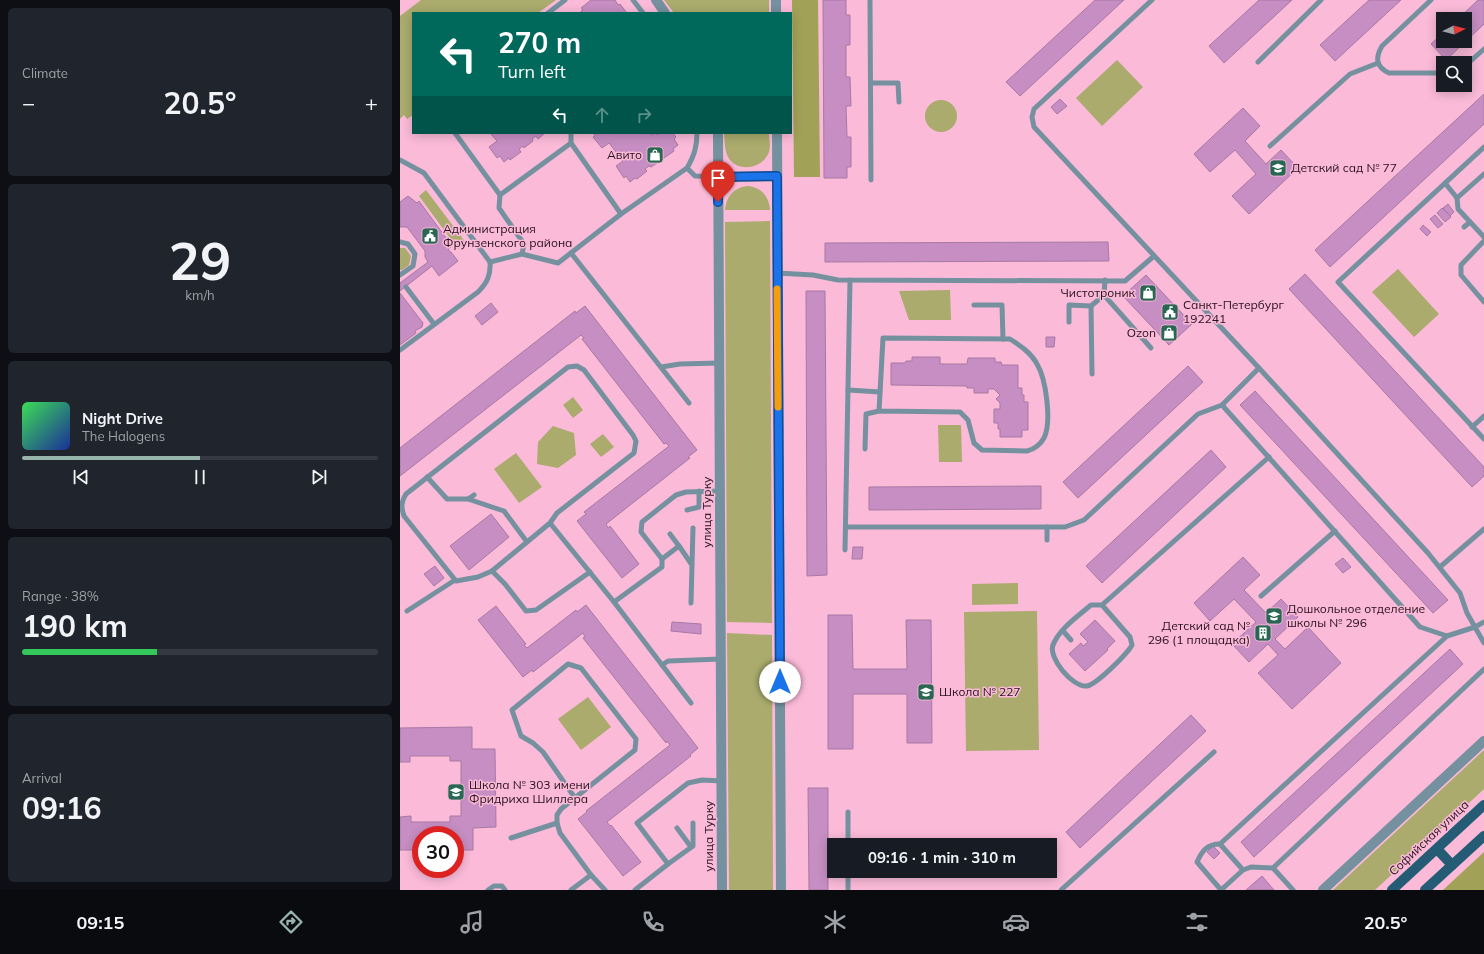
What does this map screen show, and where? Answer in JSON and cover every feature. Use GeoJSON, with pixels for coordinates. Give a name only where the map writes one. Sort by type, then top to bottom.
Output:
{"type":"FeatureCollection","features":[{"type":"Feature","properties":{"kind":"main road","name":"Софийская улица"},"geometry":{"type":"LineString","coordinates":[[1392,890],[1484,805]]}},
{"type":"Feature","properties":{"kind":"main road"},"geometry":{"type":"LineString","coordinates":[[1425,890],[1484,836]]}},
{"type":"Feature","properties":{"kind":"main road"},"geometry":{"type":"LineString","coordinates":[[1437,849],[1452,865]]}},
{"type":"Feature","properties":{"kind":"street"},"geometry":{"type":"LineString","coordinates":[[656,0],[665,12]]}},
{"type":"Feature","properties":{"kind":"street"},"geometry":{"type":"LineString","coordinates":[[776,0],[776,12]]}},
{"type":"Feature","properties":{"kind":"street","name":"улица Турку"},"geometry":{"type":"LineString","coordinates":[[718,134],[722,890]]}},
{"type":"Feature","properties":{"kind":"street"},"geometry":{"type":"LineString","coordinates":[[776,134],[781,890]]}},
{"type":"Feature","properties":{"kind":"street"},"geometry":{"type":"LineString","coordinates":[[718,177],[777,176]]}},
{"type":"Feature","properties":{"kind":"street"},"geometry":{"type":"LineString","coordinates":[[1323,890],[1484,741]]}},
{"type":"Feature","properties":{"kind":"lane"},"geometry":{"type":"LineString","coordinates":[[549,12],[565,0]]}},
{"type":"Feature","properties":{"kind":"lane"},"geometry":{"type":"LineString","coordinates":[[633,0],[642,12]]}},
{"type":"Feature","properties":{"kind":"lane"},"geometry":{"type":"LineString","coordinates":[[870,0],[871,180]]}},
{"type":"Feature","properties":{"kind":"lane"},"geometry":{"type":"LineString","coordinates":[[1152,0],[1034,109],[1032,118],[1034,127],[1259,368],[1440,567],[1460,593],[1467,613],[1484,643]]}},
{"type":"Feature","properties":{"kind":"lane"},"geometry":{"type":"LineString","coordinates":[[1258,62],[1321,0]]}},
{"type":"Feature","properties":{"kind":"lane"},"geometry":{"type":"LineString","coordinates":[[1431,0],[1382,46],[1377,54],[1378,63],[1382,70],[1389,74],[1436,73]]}},
{"type":"Feature","properties":{"kind":"lane"},"geometry":{"type":"LineString","coordinates":[[1472,60],[1484,49]]}},
{"type":"Feature","properties":{"kind":"lane"},"geometry":{"type":"LineString","coordinates":[[1270,146],[1350,74],[1378,63]]}},
{"type":"Feature","properties":{"kind":"lane"},"geometry":{"type":"LineString","coordinates":[[871,83],[898,83],[899,102]]}},
{"type":"Feature","properties":{"kind":"lane"},"geometry":{"type":"LineString","coordinates":[[456,134],[500,194],[499,208],[524,244],[522,254]]}},
{"type":"Feature","properties":{"kind":"lane"},"geometry":{"type":"LineString","coordinates":[[571,134],[571,144],[621,214]]}},
{"type":"Feature","properties":{"kind":"lane"},"geometry":{"type":"LineString","coordinates":[[490,262],[522,254],[558,263],[621,214],[687,168],[694,156],[697,143],[697,134]]}},
{"type":"Feature","properties":{"kind":"lane"},"geometry":{"type":"LineString","coordinates":[[500,194],[571,144]]}},
{"type":"Feature","properties":{"kind":"lane"},"geometry":{"type":"LineString","coordinates":[[1484,148],[1338,282],[1484,439]]}},
{"type":"Feature","properties":{"kind":"lane"},"geometry":{"type":"LineString","coordinates":[[400,350],[478,292],[485,285],[490,273],[490,262],[424,173],[401,162]]}},
{"type":"Feature","properties":{"kind":"lane"},"geometry":{"type":"LineString","coordinates":[[687,168],[695,176],[718,177]]}},
{"type":"Feature","properties":{"kind":"lane"},"geometry":{"type":"LineString","coordinates":[[1457,198],[1484,174]]}},
{"type":"Feature","properties":{"kind":"lane"},"geometry":{"type":"LineString","coordinates":[[1445,183],[1457,198],[1458,209],[1484,237]]}},
{"type":"Feature","properties":{"kind":"lane"},"geometry":{"type":"LineString","coordinates":[[1464,227],[1470,222]]}},
{"type":"Feature","properties":{"kind":"lane"},"geometry":{"type":"LineString","coordinates":[[400,242],[408,244],[415,254],[413,266],[401,278]]}},
{"type":"Feature","properties":{"kind":"lane"},"geometry":{"type":"LineString","coordinates":[[1484,242],[1461,265],[1460,270],[1461,275],[1484,302]]}},
{"type":"Feature","properties":{"kind":"lane"},"geometry":{"type":"LineString","coordinates":[[571,253],[689,403]]}},
{"type":"Feature","properties":{"kind":"lane"},"geometry":{"type":"LineString","coordinates":[[777,274],[813,275],[838,280],[1125,280],[1154,256]]}},
{"type":"Feature","properties":{"kind":"lane"},"geometry":{"type":"LineString","coordinates":[[845,550],[850,280]]}},
{"type":"Feature","properties":{"kind":"lane"},"geometry":{"type":"LineString","coordinates":[[1105,280],[1104,295],[1151,348]]}},
{"type":"Feature","properties":{"kind":"lane"},"geometry":{"type":"LineString","coordinates":[[406,286],[434,324]]}},
{"type":"Feature","properties":{"kind":"lane"},"geometry":{"type":"LineString","coordinates":[[1069,322],[1069,305],[1091,306],[1104,295]]}},
{"type":"Feature","properties":{"kind":"lane"},"geometry":{"type":"LineString","coordinates":[[974,305],[1002,305],[1003,339]]}},
{"type":"Feature","properties":{"kind":"lane"},"geometry":{"type":"LineString","coordinates":[[1091,306],[1092,374]]}},
{"type":"Feature","properties":{"kind":"lane"},"geometry":{"type":"LineString","coordinates":[[865,449],[866,414],[879,411],[960,412],[968,420],[974,443],[982,450],[1027,451],[1034,449],[1040,444],[1045,436],[1047,400],[1042,376],[1037,364],[1023,347],[1010,339],[882,338],[879,411]]}},
{"type":"Feature","properties":{"kind":"lane"},"geometry":{"type":"LineString","coordinates":[[661,367],[680,364],[720,363]]}},
{"type":"Feature","properties":{"kind":"lane"},"geometry":{"type":"LineString","coordinates":[[407,611],[455,580],[478,577],[492,571],[550,523],[557,513],[634,453],[636,441],[633,435],[584,370],[577,366],[568,366],[406,494],[402,501],[401,508],[404,516],[455,580]]}},
{"type":"Feature","properties":{"kind":"lane"},"geometry":{"type":"LineString","coordinates":[[846,527],[1047,527],[1065,526],[1084,520],[1198,414],[1222,405],[1259,368]]}},
{"type":"Feature","properties":{"kind":"lane"},"geometry":{"type":"LineString","coordinates":[[848,390],[880,392]]}},
{"type":"Feature","properties":{"kind":"lane"},"geometry":{"type":"LineString","coordinates":[[1222,405],[1420,627],[1447,636]]}},
{"type":"Feature","properties":{"kind":"lane"},"geometry":{"type":"LineString","coordinates":[[1472,427],[1484,416]]}},
{"type":"Feature","properties":{"kind":"lane"},"geometry":{"type":"LineString","coordinates":[[1102,605],[1130,637],[1132,645],[1128,653],[1094,683],[1086,686],[1075,684],[1054,660],[1051,651],[1053,644],[1063,631],[1091,605],[1102,605],[1268,457]]}},
{"type":"Feature","properties":{"kind":"lane"},"geometry":{"type":"LineString","coordinates":[[427,477],[447,499],[468,499],[504,512],[527,542]]}},
{"type":"Feature","properties":{"kind":"lane"},"geometry":{"type":"LineString","coordinates":[[687,510],[699,507],[699,491]]}},
{"type":"Feature","properties":{"kind":"lane"},"geometry":{"type":"LineString","coordinates":[[614,602],[662,567],[662,559],[641,532],[642,522],[676,495],[686,492],[720,491]]}},
{"type":"Feature","properties":{"kind":"lane"},"geometry":{"type":"LineString","coordinates":[[468,499],[474,495]]}},
{"type":"Feature","properties":{"kind":"lane"},"geometry":{"type":"LineString","coordinates":[[550,523],[614,602],[691,703]]}},
{"type":"Feature","properties":{"kind":"lane"},"geometry":{"type":"LineString","coordinates":[[1047,527],[1047,540]]}},
{"type":"Feature","properties":{"kind":"lane"},"geometry":{"type":"LineString","coordinates":[[691,603],[693,528]]}},
{"type":"Feature","properties":{"kind":"lane"},"geometry":{"type":"LineString","coordinates":[[1440,567],[1484,529]]}},
{"type":"Feature","properties":{"kind":"lane"},"geometry":{"type":"LineString","coordinates":[[1261,596],[1335,531]]}},
{"type":"Feature","properties":{"kind":"lane"},"geometry":{"type":"LineString","coordinates":[[670,534],[692,565]]}},
{"type":"Feature","properties":{"kind":"lane"},"geometry":{"type":"LineString","coordinates":[[662,559],[679,546]]}},
{"type":"Feature","properties":{"kind":"lane"},"geometry":{"type":"LineString","coordinates":[[492,571],[505,584],[526,611],[536,610],[590,572]]}},
{"type":"Feature","properties":{"kind":"lane"},"geometry":{"type":"LineString","coordinates":[[1293,890],[1273,868],[1251,867],[1243,870],[1221,890],[1197,862],[1201,852],[1212,844],[1220,844],[1447,636],[1475,627],[1484,622]]}},
{"type":"Feature","properties":{"kind":"lane"},"geometry":{"type":"LineString","coordinates":[[1063,631],[1071,640]]}},
{"type":"Feature","properties":{"kind":"lane"},"geometry":{"type":"LineString","coordinates":[[662,665],[668,661],[721,659]]}},
{"type":"Feature","properties":{"kind":"lane"},"geometry":{"type":"LineString","coordinates":[[575,798],[543,752],[522,736],[512,710],[568,664],[581,668],[636,739],[635,750],[557,814],[557,822],[560,833],[591,875],[605,890]]}},
{"type":"Feature","properties":{"kind":"lane"},"geometry":{"type":"LineString","coordinates":[[1273,868],[1484,668]]}},
{"type":"Feature","properties":{"kind":"lane"},"geometry":{"type":"LineString","coordinates":[[1061,890],[1214,752]]}},
{"type":"Feature","properties":{"kind":"lane"},"geometry":{"type":"LineString","coordinates":[[668,864],[637,823],[688,783],[702,780],[722,781]]}},
{"type":"Feature","properties":{"kind":"lane"},"geometry":{"type":"LineString","coordinates":[[848,812],[848,838]]}},
{"type":"Feature","properties":{"kind":"lane"},"geometry":{"type":"LineString","coordinates":[[512,838],[557,822]]}},
{"type":"Feature","properties":{"kind":"lane"},"geometry":{"type":"LineString","coordinates":[[634,890],[693,846],[693,823]]}},
{"type":"Feature","properties":{"kind":"lane"},"geometry":{"type":"LineString","coordinates":[[677,828],[691,847]]}},
{"type":"Feature","properties":{"kind":"lane"},"geometry":{"type":"LineString","coordinates":[[1220,844],[1243,870]]}},
{"type":"Feature","properties":{"kind":"lane"},"geometry":{"type":"LineString","coordinates":[[571,890],[591,875]]}},
{"type":"Feature","properties":{"kind":"lane"},"geometry":{"type":"LineString","coordinates":[[848,878],[848,890]]}},
{"type":"Feature","properties":{"kind":"lane"},"geometry":{"type":"LineString","coordinates":[[488,890],[494,886],[502,886],[505,890]]}},
{"type":"Feature","properties":{"kind":"green space"},"geometry":{"type":"Polygon","coordinates":[[[421,0],[556,0],[539,12],[412,12],[412,116],[407,119],[404,115],[400,119],[400,16],[421,0]]]}},
{"type":"Feature","properties":{"kind":"green space"},"geometry":{"type":"Polygon","coordinates":[[[664,0],[769,0],[769,12],[673,12],[664,0]]]}},
{"type":"Feature","properties":{"kind":"green space"},"geometry":{"type":"Polygon","coordinates":[[[1117,60],[1143,87],[1102,126],[1076,98],[1117,60]]]}},
{"type":"Feature","properties":{"kind":"green space"},"geometry":{"type":"Polygon","coordinates":[[[941,100],[950,103],[954,107],[957,116],[954,125],[950,129],[941,132],[932,129],[928,125],[925,116],[928,107],[932,103],[941,100]]]}},
{"type":"Feature","properties":{"kind":"green space"},"geometry":{"type":"Polygon","coordinates":[[[724,134],[769,134],[769,152],[757,165],[746,167],[735,164],[728,157],[725,147],[724,134]]]}},
{"type":"Feature","properties":{"kind":"green space"},"geometry":{"type":"Polygon","coordinates":[[[747,186],[756,188],[763,193],[768,200],[770,210],[725,210],[727,201],[731,194],[742,187],[747,186]]]}},
{"type":"Feature","properties":{"kind":"green space"},"geometry":{"type":"Polygon","coordinates":[[[426,190],[466,243],[458,249],[419,196],[426,190]]]}},
{"type":"Feature","properties":{"kind":"green space"},"geometry":{"type":"Polygon","coordinates":[[[770,221],[772,623],[727,622],[725,222],[770,221]]]}},
{"type":"Feature","properties":{"kind":"green space"},"geometry":{"type":"Polygon","coordinates":[[[400,248],[405,248],[411,256],[409,265],[402,270],[400,270],[400,248]]]}},
{"type":"Feature","properties":{"kind":"green space"},"geometry":{"type":"Polygon","coordinates":[[[1398,269],[1439,314],[1414,337],[1372,292],[1398,269]]]}},
{"type":"Feature","properties":{"kind":"green space"},"geometry":{"type":"Polygon","coordinates":[[[950,290],[951,320],[909,320],[899,291],[950,290]]]}},
{"type":"Feature","properties":{"kind":"green space"},"geometry":{"type":"Polygon","coordinates":[[[573,397],[583,410],[573,418],[563,405],[573,397]]]}},
{"type":"Feature","properties":{"kind":"green space"},"geometry":{"type":"Polygon","coordinates":[[[938,425],[961,425],[962,462],[939,462],[938,425]]]}},
{"type":"Feature","properties":{"kind":"green space"},"geometry":{"type":"Polygon","coordinates":[[[553,426],[574,433],[576,455],[558,468],[537,464],[538,442],[553,426]]]}},
{"type":"Feature","properties":{"kind":"green space"},"geometry":{"type":"Polygon","coordinates":[[[603,434],[614,447],[601,457],[590,444],[603,434]]]}},
{"type":"Feature","properties":{"kind":"green space"},"geometry":{"type":"Polygon","coordinates":[[[516,453],[542,487],[519,503],[494,469],[516,453]]]}},
{"type":"Feature","properties":{"kind":"green space"},"geometry":{"type":"Polygon","coordinates":[[[1018,583],[1018,604],[972,605],[972,584],[1018,583]]]}},
{"type":"Feature","properties":{"kind":"green space"},"geometry":{"type":"Polygon","coordinates":[[[1037,611],[1039,750],[966,751],[964,612],[1037,611]]]}},
{"type":"Feature","properties":{"kind":"green space"},"geometry":{"type":"Polygon","coordinates":[[[727,633],[772,635],[773,890],[729,890],[727,633]]]}},
{"type":"Feature","properties":{"kind":"green space"},"geometry":{"type":"Polygon","coordinates":[[[588,697],[611,727],[581,750],[558,719],[588,697]]]}},
{"type":"Feature","properties":{"kind":"green space"},"geometry":{"type":"Polygon","coordinates":[[[1484,750],[1484,789],[1375,890],[1333,890],[1484,750]]]}},
{"type":"Feature","properties":{"kind":"shaded area"},"geometry":{"type":"Polygon","coordinates":[[[792,0],[818,0],[820,177],[794,177],[792,0]]]}},
{"type":"Feature","properties":{"kind":"shaded area"},"geometry":{"type":"Polygon","coordinates":[[[1484,852],[1484,890],[1443,890],[1484,852]]]}},
{"type":"Feature","properties":{"kind":"building"},"geometry":{"type":"Polygon","coordinates":[[[591,0],[615,0],[618,5],[620,4],[626,12],[582,12],[583,10],[581,8],[591,0]]]}},
{"type":"Feature","properties":{"kind":"building"},"geometry":{"type":"Polygon","coordinates":[[[823,0],[846,0],[846,15],[850,15],[850,45],[846,45],[846,77],[850,77],[851,106],[846,106],[847,137],[851,137],[851,167],[847,167],[847,178],[824,178],[823,0]]]}},
{"type":"Feature","properties":{"kind":"building"},"geometry":{"type":"Polygon","coordinates":[[[1095,0],[1124,0],[1020,96],[1006,82],[1095,0]]]}},
{"type":"Feature","properties":{"kind":"building"},"geometry":{"type":"Polygon","coordinates":[[[1259,0],[1292,0],[1224,63],[1209,46],[1259,0]]]}},
{"type":"Feature","properties":{"kind":"building"},"geometry":{"type":"Polygon","coordinates":[[[1369,0],[1401,0],[1335,61],[1320,45],[1369,0]]]}},
{"type":"Feature","properties":{"kind":"building"},"geometry":{"type":"Polygon","coordinates":[[[1478,0],[1484,0],[1484,24],[1472,35],[1472,12],[1465,12],[1478,0]]]}},
{"type":"Feature","properties":{"kind":"building"},"geometry":{"type":"Polygon","coordinates":[[[1436,39],[1436,48],[1459,48],[1450,56],[1442,56],[1431,44],[1436,39]]]}},
{"type":"Feature","properties":{"kind":"building"},"geometry":{"type":"Polygon","coordinates":[[[1484,94],[1484,124],[1330,267],[1315,250],[1484,94]]]}},
{"type":"Feature","properties":{"kind":"building"},"geometry":{"type":"Polygon","coordinates":[[[1060,99],[1067,106],[1057,114],[1051,107],[1060,99]]]}},
{"type":"Feature","properties":{"kind":"building"},"geometry":{"type":"Polygon","coordinates":[[[1243,108],[1260,126],[1245,141],[1266,164],[1281,150],[1298,168],[1249,214],[1232,196],[1256,174],[1235,150],[1210,172],[1194,154],[1243,108]]]}},
{"type":"Feature","properties":{"kind":"building"},"geometry":{"type":"Polygon","coordinates":[[[491,134],[544,134],[538,139],[536,136],[532,139],[533,141],[524,148],[523,146],[519,149],[521,152],[510,160],[509,158],[504,162],[500,156],[497,158],[489,147],[497,141],[491,134]]]}},
{"type":"Feature","properties":{"kind":"building"},"geometry":{"type":"Polygon","coordinates":[[[594,134],[674,134],[676,137],[674,139],[678,145],[673,149],[674,151],[664,158],[662,156],[658,159],[660,161],[651,167],[649,166],[645,169],[647,171],[637,179],[635,178],[630,182],[626,176],[624,178],[616,166],[623,161],[609,143],[602,148],[593,137],[595,136],[594,134]]]}},
{"type":"Feature","properties":{"kind":"building","name":"Администрация Фрунзенского района"},"geometry":{"type":"Polygon","coordinates":[[[408,196],[417,203],[419,201],[452,246],[448,249],[458,261],[439,276],[432,266],[400,291],[400,283],[428,262],[425,257],[425,251],[407,227],[400,227],[400,202],[408,196]]]}},
{"type":"Feature","properties":{"kind":"building"},"geometry":{"type":"Polygon","coordinates":[[[1448,204],[1454,212],[1450,216],[1443,208],[1448,204]]]}},
{"type":"Feature","properties":{"kind":"building"},"geometry":{"type":"Polygon","coordinates":[[[1442,208],[1451,217],[1445,222],[1437,213],[1442,208]]]}},
{"type":"Feature","properties":{"kind":"building"},"geometry":{"type":"Polygon","coordinates":[[[1435,215],[1443,224],[1438,228],[1430,219],[1435,215]]]}},
{"type":"Feature","properties":{"kind":"building"},"geometry":{"type":"Polygon","coordinates":[[[1423,225],[1431,232],[1427,236],[1420,229],[1423,225]]]}},
{"type":"Feature","properties":{"kind":"building"},"geometry":{"type":"Polygon","coordinates":[[[1108,242],[1109,261],[825,262],[825,243],[1108,242]]]}},
{"type":"Feature","properties":{"kind":"building"},"geometry":{"type":"Polygon","coordinates":[[[1305,274],[1484,467],[1484,476],[1472,487],[1289,289],[1305,274]]]}},
{"type":"Feature","properties":{"kind":"building"},"geometry":{"type":"Polygon","coordinates":[[[1146,275],[1192,324],[1169,345],[1123,296],[1146,275]]]}},
{"type":"Feature","properties":{"kind":"building"},"geometry":{"type":"Polygon","coordinates":[[[806,291],[825,291],[827,575],[807,576],[806,291]]]}},
{"type":"Feature","properties":{"kind":"building"},"geometry":{"type":"Polygon","coordinates":[[[400,293],[423,323],[422,327],[415,331],[416,333],[400,345],[400,293]]]}},
{"type":"Feature","properties":{"kind":"building"},"geometry":{"type":"Polygon","coordinates":[[[491,303],[498,312],[482,325],[475,316],[491,303]]]}},
{"type":"Feature","properties":{"kind":"building"},"geometry":{"type":"Polygon","coordinates":[[[585,306],[697,450],[688,457],[690,458],[606,524],[608,528],[610,526],[639,564],[622,578],[577,521],[586,514],[584,512],[669,446],[666,443],[664,444],[582,339],[584,338],[581,335],[400,476],[400,448],[575,311],[576,313],[585,306]]]}},
{"type":"Feature","properties":{"kind":"building"},"geometry":{"type":"Polygon","coordinates":[[[1046,337],[1055,337],[1054,347],[1046,347],[1046,337]]]}},
{"type":"Feature","properties":{"kind":"building"},"geometry":{"type":"Polygon","coordinates":[[[912,357],[940,357],[940,364],[967,364],[968,358],[995,358],[995,362],[1001,362],[1002,365],[1018,365],[1018,388],[1022,388],[1024,402],[1028,402],[1028,430],[1022,430],[1022,437],[1000,437],[998,423],[994,423],[994,409],[1000,409],[1000,403],[996,399],[1000,395],[994,389],[988,389],[988,393],[974,393],[974,388],[967,388],[967,386],[891,385],[891,363],[905,363],[906,361],[912,361],[912,357]]]}},
{"type":"Feature","properties":{"kind":"building"},"geometry":{"type":"Polygon","coordinates":[[[1188,366],[1203,382],[1078,498],[1063,482],[1188,366]]]}},
{"type":"Feature","properties":{"kind":"building"},"geometry":{"type":"Polygon","coordinates":[[[1255,391],[1448,600],[1433,613],[1240,405],[1255,391]]]}},
{"type":"Feature","properties":{"kind":"building"},"geometry":{"type":"Polygon","coordinates":[[[1211,450],[1226,467],[1102,583],[1086,566],[1211,450]]]}},
{"type":"Feature","properties":{"kind":"building"},"geometry":{"type":"Polygon","coordinates":[[[1041,486],[1041,509],[869,510],[869,487],[1041,486]]]}},
{"type":"Feature","properties":{"kind":"building"},"geometry":{"type":"Polygon","coordinates":[[[491,514],[509,537],[469,570],[450,546],[491,514]]]}},
{"type":"Feature","properties":{"kind":"building"},"geometry":{"type":"Polygon","coordinates":[[[853,547],[863,547],[862,559],[852,559],[853,547]]]}},
{"type":"Feature","properties":{"kind":"building","name":"Детский сад № 296 (1 площадка)"},"geometry":{"type":"Polygon","coordinates":[[[1243,557],[1260,575],[1244,590],[1266,613],[1281,599],[1298,617],[1275,639],[1285,649],[1308,627],[1341,663],[1292,709],[1258,673],[1278,655],[1268,644],[1249,662],[1232,644],[1256,622],[1234,599],[1210,621],[1194,603],[1243,557]]]}},
{"type":"Feature","properties":{"kind":"building"},"geometry":{"type":"Polygon","coordinates":[[[1343,558],[1351,567],[1343,573],[1335,564],[1343,558]]]}},
{"type":"Feature","properties":{"kind":"building"},"geometry":{"type":"Polygon","coordinates":[[[435,566],[444,578],[434,586],[424,574],[435,566]]]}},
{"type":"Feature","properties":{"kind":"building"},"geometry":{"type":"Polygon","coordinates":[[[586,605],[698,748],[690,755],[691,756],[607,822],[641,862],[623,876],[578,819],[587,812],[586,811],[670,745],[667,741],[666,743],[583,638],[585,637],[583,633],[533,672],[532,670],[523,677],[478,620],[496,606],[526,644],[524,645],[527,648],[576,610],[577,612],[586,605]]]}},
{"type":"Feature","properties":{"kind":"building"},"geometry":{"type":"Polygon","coordinates":[[[828,615],[852,615],[853,669],[907,669],[906,620],[931,620],[932,743],[907,743],[907,694],[853,694],[853,749],[828,749],[828,615]]]}},
{"type":"Feature","properties":{"kind":"building"},"geometry":{"type":"Polygon","coordinates":[[[1095,620],[1115,641],[1107,649],[1108,650],[1085,671],[1069,654],[1081,643],[1083,646],[1088,642],[1080,634],[1095,620]]]}},
{"type":"Feature","properties":{"kind":"building"},"geometry":{"type":"Polygon","coordinates":[[[672,622],[701,624],[701,634],[671,631],[672,622]]]}},
{"type":"Feature","properties":{"kind":"building"},"geometry":{"type":"Polygon","coordinates":[[[1450,649],[1463,664],[1254,857],[1241,842],[1450,649]]]}},
{"type":"Feature","properties":{"kind":"building"},"geometry":{"type":"Polygon","coordinates":[[[1191,715],[1206,731],[1080,848],[1066,832],[1191,715]]]}},
{"type":"Feature","properties":{"kind":"building"},"geometry":{"type":"Polygon","coordinates":[[[472,727],[472,749],[495,749],[496,827],[473,828],[473,850],[464,850],[464,826],[412,826],[412,850],[400,850],[400,817],[411,816],[411,822],[450,822],[450,816],[461,816],[461,761],[450,761],[450,756],[410,756],[410,762],[400,762],[400,728],[472,727]]]}},
{"type":"Feature","properties":{"kind":"building"},"geometry":{"type":"Polygon","coordinates":[[[808,788],[828,788],[828,890],[809,890],[808,788]]]}},
{"type":"Feature","properties":{"kind":"building"},"geometry":{"type":"Polygon","coordinates":[[[1213,846],[1220,853],[1214,859],[1207,852],[1213,846]]]}},
{"type":"Feature","properties":{"kind":"building"},"geometry":{"type":"Polygon","coordinates":[[[1262,876],[1274,890],[1246,890],[1262,876]]]}},
{"type":"Feature","properties":{"kind":"slow traffic"},"geometry":{"type":"LineString","coordinates":[[777,289],[778,407]]}},
{"type":"Feature","properties":{"kind":"place","name":"Авито"},"geometry":{"type":"Point","coordinates":[655,155]}},
{"type":"Feature","properties":{"kind":"place","name":"Детский сад № 77"},"geometry":{"type":"Point","coordinates":[1278,168]}},
{"type":"Feature","properties":{"kind":"place","name":"Администрация Фрунзенского района"},"geometry":{"type":"Point","coordinates":[430,236]}},
{"type":"Feature","properties":{"kind":"place","name":"Чистотроник"},"geometry":{"type":"Point","coordinates":[1148,293]}},
{"type":"Feature","properties":{"kind":"place","name":"Санкт-Петербург 192241"},"geometry":{"type":"Point","coordinates":[1170,312]}},
{"type":"Feature","properties":{"kind":"place","name":"Ozon"},"geometry":{"type":"Point","coordinates":[1169,333]}},
{"type":"Feature","properties":{"kind":"place","name":"Дошкольное отделение школы № 296"},"geometry":{"type":"Point","coordinates":[1274,616]}},
{"type":"Feature","properties":{"kind":"place","name":"Детский сад № 296 (1 площадка)"},"geometry":{"type":"Point","coordinates":[1263,633]}},
{"type":"Feature","properties":{"kind":"place","name":"Школа № 227"},"geometry":{"type":"Point","coordinates":[926,692]}},
{"type":"Feature","properties":{"kind":"place","name":"Школа № 303 имени Фридриха Шиллера"},"geometry":{"type":"Point","coordinates":[456,792]}},
{"type":"Feature","properties":{"kind":"route"},"geometry":{"type":"LineString","coordinates":[[718,202],[718,177],[777,176],[780,682]]}}]}
